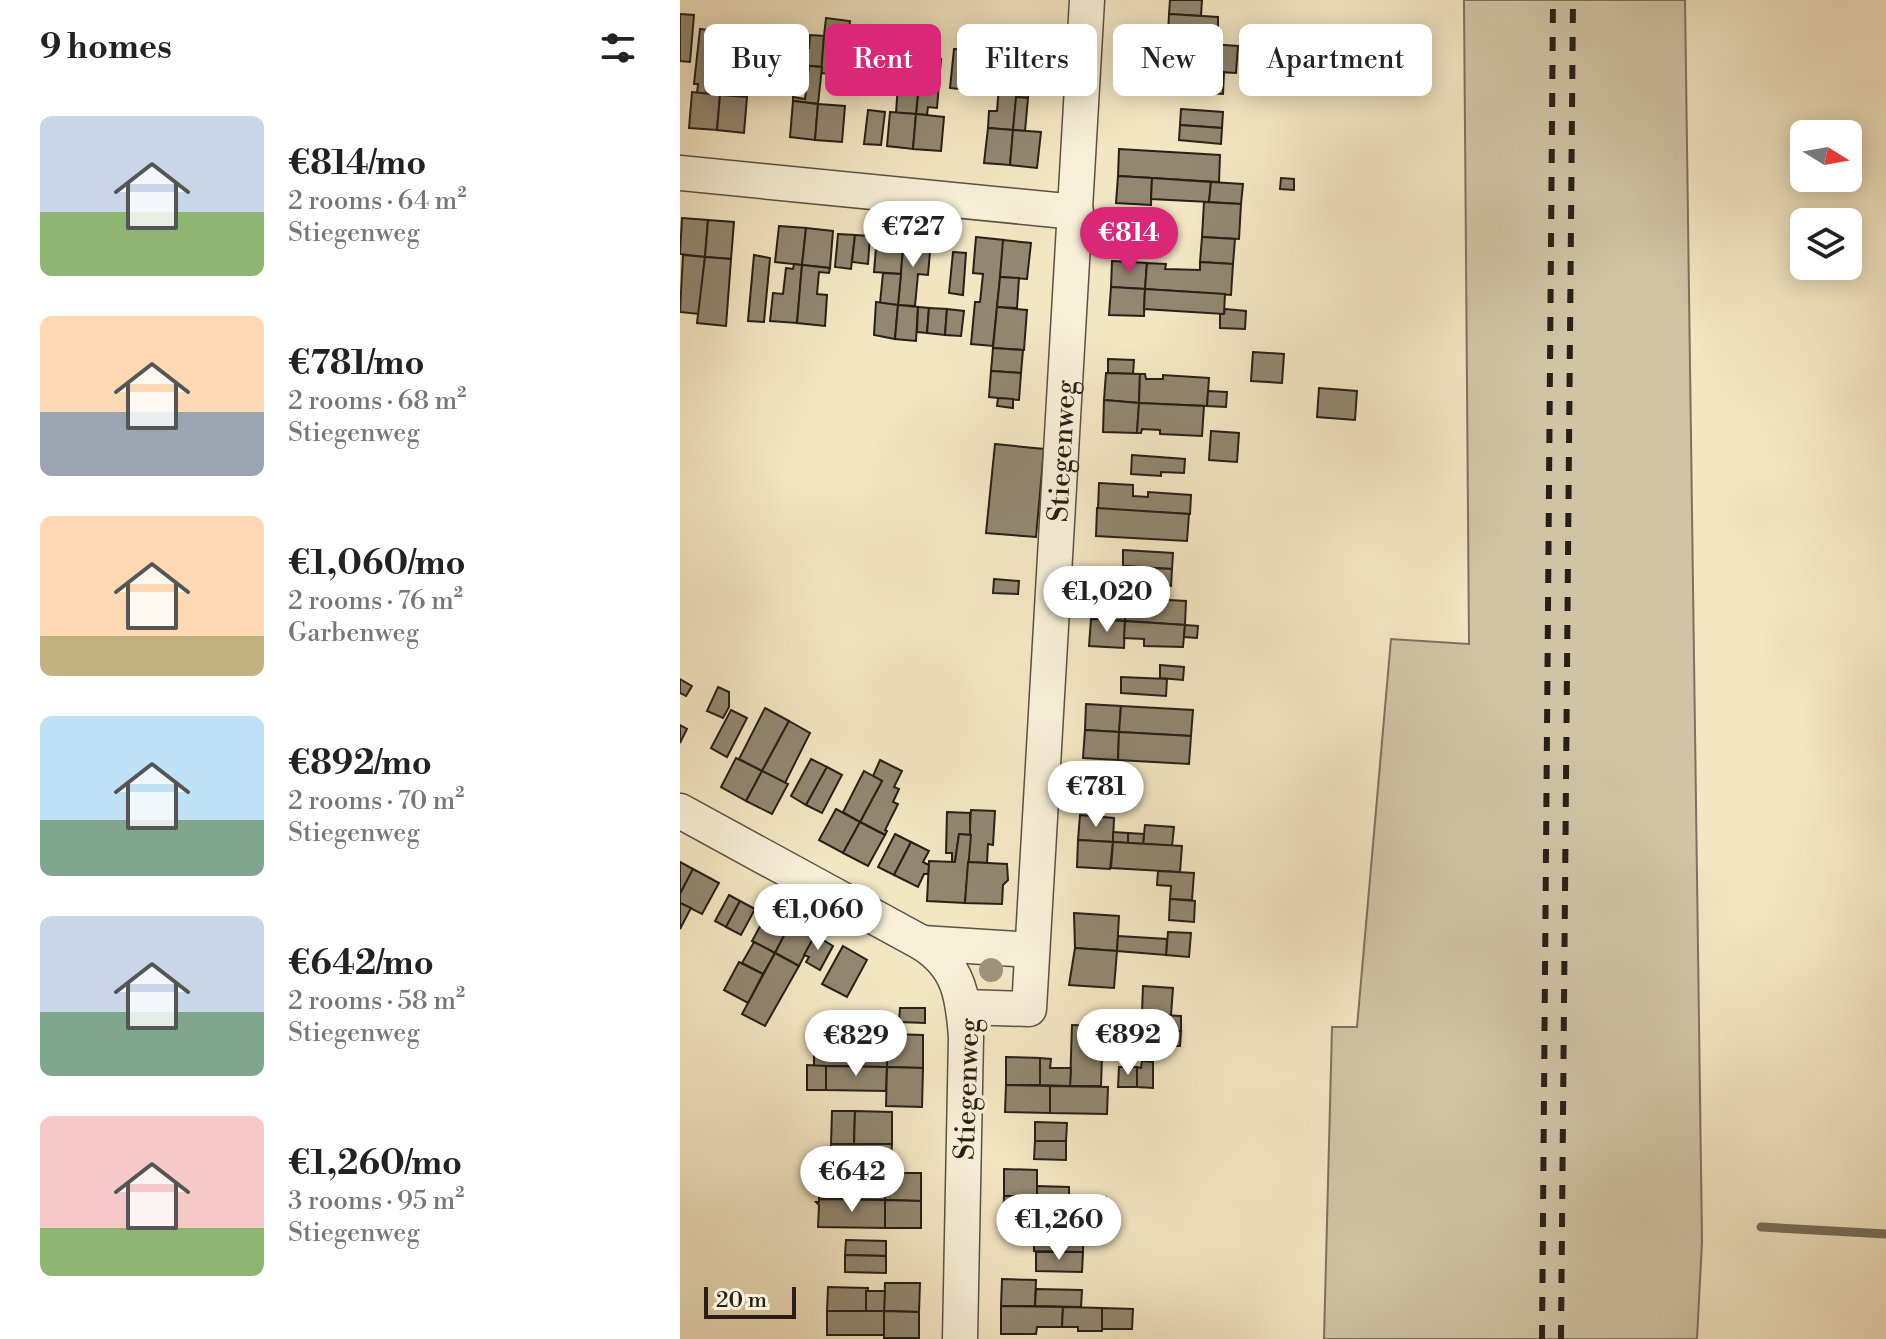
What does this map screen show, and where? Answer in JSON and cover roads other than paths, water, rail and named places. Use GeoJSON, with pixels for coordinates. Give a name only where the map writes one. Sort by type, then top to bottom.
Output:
{"type":"FeatureCollection","features":[{"type":"Feature","properties":{"kind":"street","name":"Stiegenweg"},"geometry":{"type":"LineString","coordinates":[[960,1339],[964,1007],[1029,1009],[1087,0]]}},
{"type":"Feature","properties":{"kind":"street"},"geometry":{"type":"LineString","coordinates":[[680,173],[1076,212]]}},
{"type":"Feature","properties":{"kind":"street"},"geometry":{"type":"LineString","coordinates":[[680,811],[940,954],[951,968],[964,1007]]}},
{"type":"Feature","properties":{"kind":"street"},"geometry":{"type":"LineString","coordinates":[[922,943],[1032,950]]}},
{"type":"Feature","properties":{"kind":"waterway"},"geometry":{"type":"LineString","coordinates":[[1761,1227],[1886,1234]]}},
{"type":"Feature","properties":{"kind":"railway"},"geometry":{"type":"LineString","coordinates":[[1542,1339],[1553,0]]}},
{"type":"Feature","properties":{"kind":"railway"},"geometry":{"type":"LineString","coordinates":[[1561,1339],[1573,0]]}}]}
